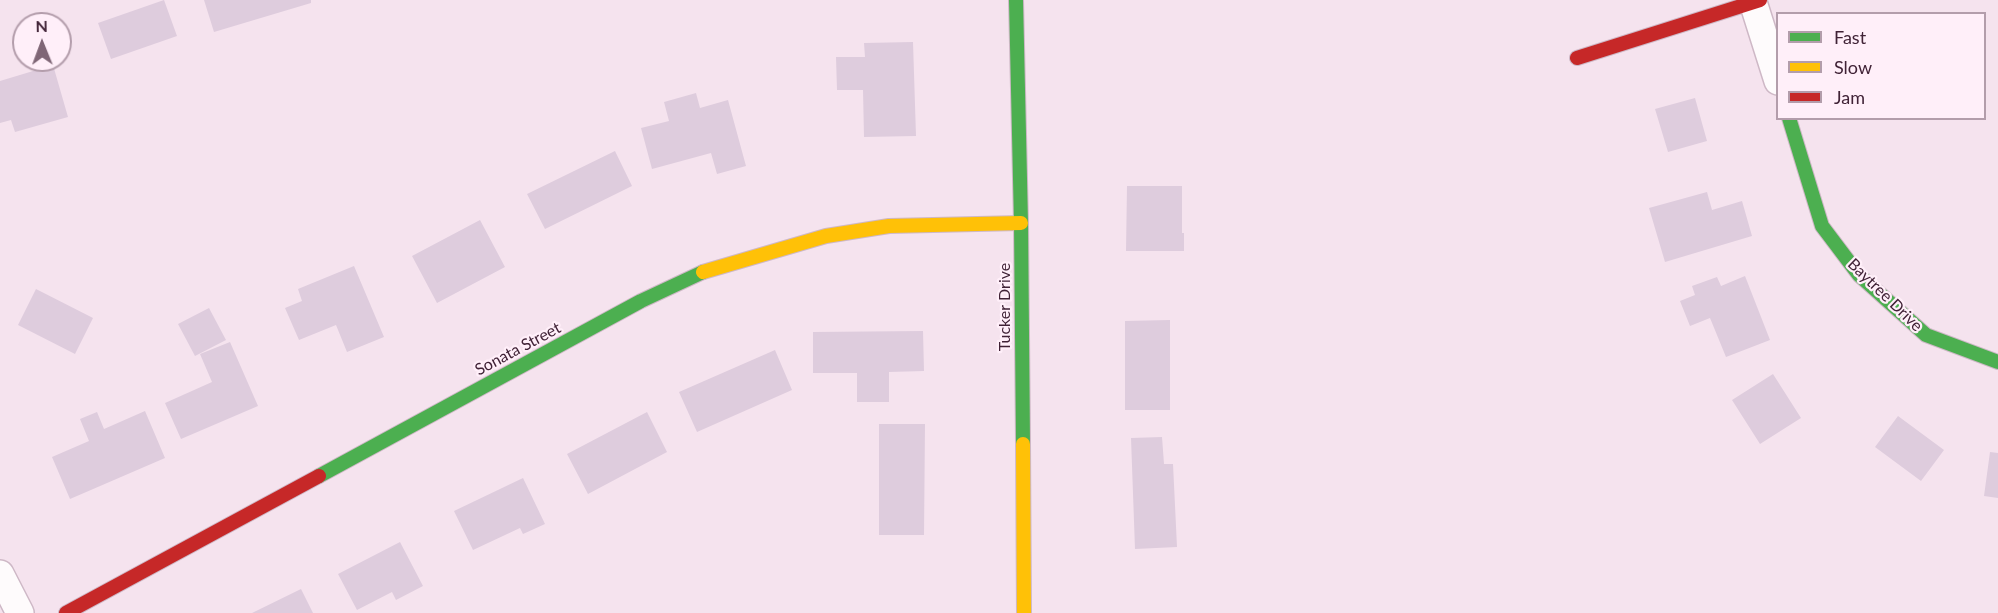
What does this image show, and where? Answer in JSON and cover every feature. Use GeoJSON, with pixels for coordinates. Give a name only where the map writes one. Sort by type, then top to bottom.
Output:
{"type":"FeatureCollection","features":[{"type":"Feature","properties":{"kind":"street","name":"Tucker Drive"},"geometry":{"type":"LineString","coordinates":[[1016,0],[1021,223],[1024,613]]}},
{"type":"Feature","properties":{"kind":"street"},"geometry":{"type":"LineString","coordinates":[[1577,58],[1756,1],[1776,74]]}},
{"type":"Feature","properties":{"kind":"street","name":"Baytree Drive"},"geometry":{"type":"LineString","coordinates":[[1790,120],[1822,226],[1859,275],[1926,335],[1998,362]]}},
{"type":"Feature","properties":{"kind":"street","name":"Sonata Street"},"geometry":{"type":"LineString","coordinates":[[66,613],[641,301],[706,271],[826,236],[889,226],[1021,223]]}},
{"type":"Feature","properties":{"kind":"street"},"geometry":{"type":"LineString","coordinates":[[0,574],[20,613]]}},
{"type":"Feature","properties":{"kind":"building"},"geometry":{"type":"Polygon","coordinates":[[[164,0],[177,36],[111,59],[98,23],[164,0]]]}},
{"type":"Feature","properties":{"kind":"building"},"geometry":{"type":"Polygon","coordinates":[[[204,0],[311,0],[311,3],[214,32],[204,0]]]}},
{"type":"Feature","properties":{"kind":"building"},"geometry":{"type":"Polygon","coordinates":[[[913,42],[916,136],[864,137],[863,90],[837,90],[836,57],[865,57],[864,43],[913,42]]]}},
{"type":"Feature","properties":{"kind":"building"},"geometry":{"type":"Polygon","coordinates":[[[30,72],[55,72],[68,117],[15,132],[11,120],[0,123],[0,81],[30,72]]]}},
{"type":"Feature","properties":{"kind":"building"},"geometry":{"type":"Polygon","coordinates":[[[696,93],[700,108],[728,100],[746,166],[717,174],[711,153],[652,169],[641,128],[669,121],[664,102],[696,93]]]}},
{"type":"Feature","properties":{"kind":"building"},"geometry":{"type":"Polygon","coordinates":[[[1695,98],[1707,141],[1668,152],[1655,109],[1695,98]]]}},
{"type":"Feature","properties":{"kind":"building"},"geometry":{"type":"Polygon","coordinates":[[[615,151],[632,186],[545,229],[527,194],[615,151]]]}},
{"type":"Feature","properties":{"kind":"building"},"geometry":{"type":"Polygon","coordinates":[[[1127,186],[1182,186],[1184,251],[1126,251],[1127,186]]]}},
{"type":"Feature","properties":{"kind":"building"},"geometry":{"type":"Polygon","coordinates":[[[1707,192],[1712,210],[1742,201],[1752,236],[1665,262],[1649,208],[1707,192]]]}},
{"type":"Feature","properties":{"kind":"building"},"geometry":{"type":"Polygon","coordinates":[[[480,220],[505,267],[437,303],[412,256],[480,220]]]}},
{"type":"Feature","properties":{"kind":"building"},"geometry":{"type":"Polygon","coordinates":[[[354,266],[384,337],[347,352],[336,325],[299,340],[285,308],[302,301],[298,289],[354,266]]]}},
{"type":"Feature","properties":{"kind":"building"},"geometry":{"type":"Polygon","coordinates":[[[1745,276],[1770,340],[1726,357],[1710,318],[1690,326],[1680,301],[1695,295],[1692,286],[1717,277],[1721,286],[1745,276]]]}},
{"type":"Feature","properties":{"kind":"building"},"geometry":{"type":"Polygon","coordinates":[[[36,289],[93,318],[75,354],[18,325],[36,289]]]}},
{"type":"Feature","properties":{"kind":"building"},"geometry":{"type":"Polygon","coordinates":[[[209,308],[226,340],[195,356],[178,324],[209,308]]]}},
{"type":"Feature","properties":{"kind":"building"},"geometry":{"type":"Polygon","coordinates":[[[1170,320],[1170,410],[1125,410],[1125,321],[1170,320]]]}},
{"type":"Feature","properties":{"kind":"building"},"geometry":{"type":"Polygon","coordinates":[[[923,331],[924,371],[889,372],[889,402],[857,402],[857,373],[813,373],[813,332],[923,331]]]}},
{"type":"Feature","properties":{"kind":"building"},"geometry":{"type":"Polygon","coordinates":[[[230,342],[258,406],[181,439],[165,403],[212,382],[200,354],[230,342]]]}},
{"type":"Feature","properties":{"kind":"building"},"geometry":{"type":"Polygon","coordinates":[[[775,350],[792,390],[697,432],[679,392],[775,350]]]}},
{"type":"Feature","properties":{"kind":"building"},"geometry":{"type":"Polygon","coordinates":[[[1773,374],[1801,418],[1760,444],[1732,400],[1773,374]]]}},
{"type":"Feature","properties":{"kind":"building"},"geometry":{"type":"Polygon","coordinates":[[[145,411],[165,458],[70,499],[52,457],[89,441],[80,419],[97,412],[104,429],[145,411]]]}},
{"type":"Feature","properties":{"kind":"building"},"geometry":{"type":"Polygon","coordinates":[[[647,412],[667,452],[588,494],[567,454],[647,412]]]}},
{"type":"Feature","properties":{"kind":"building"},"geometry":{"type":"Polygon","coordinates":[[[1898,416],[1944,450],[1921,481],[1875,447],[1898,416]]]}},
{"type":"Feature","properties":{"kind":"building"},"geometry":{"type":"Polygon","coordinates":[[[879,424],[925,424],[924,535],[879,535],[879,424]]]}},
{"type":"Feature","properties":{"kind":"building"},"geometry":{"type":"Polygon","coordinates":[[[1162,437],[1164,464],[1173,464],[1177,547],[1135,549],[1131,438],[1162,437]]]}},
{"type":"Feature","properties":{"kind":"building"},"geometry":{"type":"Polygon","coordinates":[[[1990,452],[1998,453],[1998,498],[1984,496],[1990,452]]]}},
{"type":"Feature","properties":{"kind":"building"},"geometry":{"type":"Polygon","coordinates":[[[523,478],[545,524],[523,534],[520,528],[473,550],[454,511],[523,478]]]}},
{"type":"Feature","properties":{"kind":"building"},"geometry":{"type":"Polygon","coordinates":[[[400,542],[423,586],[396,600],[392,592],[357,610],[338,574],[400,542]]]}},
{"type":"Feature","properties":{"kind":"building"},"geometry":{"type":"Polygon","coordinates":[[[301,589],[313,613],[252,613],[301,589]]]}},
{"type":"Feature","properties":{"kind":"traffic: fast"},"geometry":{"type":"LineString","coordinates":[[1016,0],[1023,444]]}},
{"type":"Feature","properties":{"kind":"traffic: fast"},"geometry":{"type":"LineString","coordinates":[[1790,120],[1822,226],[1859,275],[1926,335],[1998,362]]}},
{"type":"Feature","properties":{"kind":"traffic: fast"},"geometry":{"type":"LineString","coordinates":[[319,476],[641,301],[703,272]]}},
{"type":"Feature","properties":{"kind":"traffic: slow"},"geometry":{"type":"LineString","coordinates":[[703,272],[826,236],[889,226],[1021,223]]}},
{"type":"Feature","properties":{"kind":"traffic: slow"},"geometry":{"type":"LineString","coordinates":[[1023,444],[1024,613]]}},
{"type":"Feature","properties":{"kind":"traffic: jam"},"geometry":{"type":"LineString","coordinates":[[1577,58],[1760,0]]}},
{"type":"Feature","properties":{"kind":"traffic: jam"},"geometry":{"type":"LineString","coordinates":[[66,613],[319,476]]}}]}
